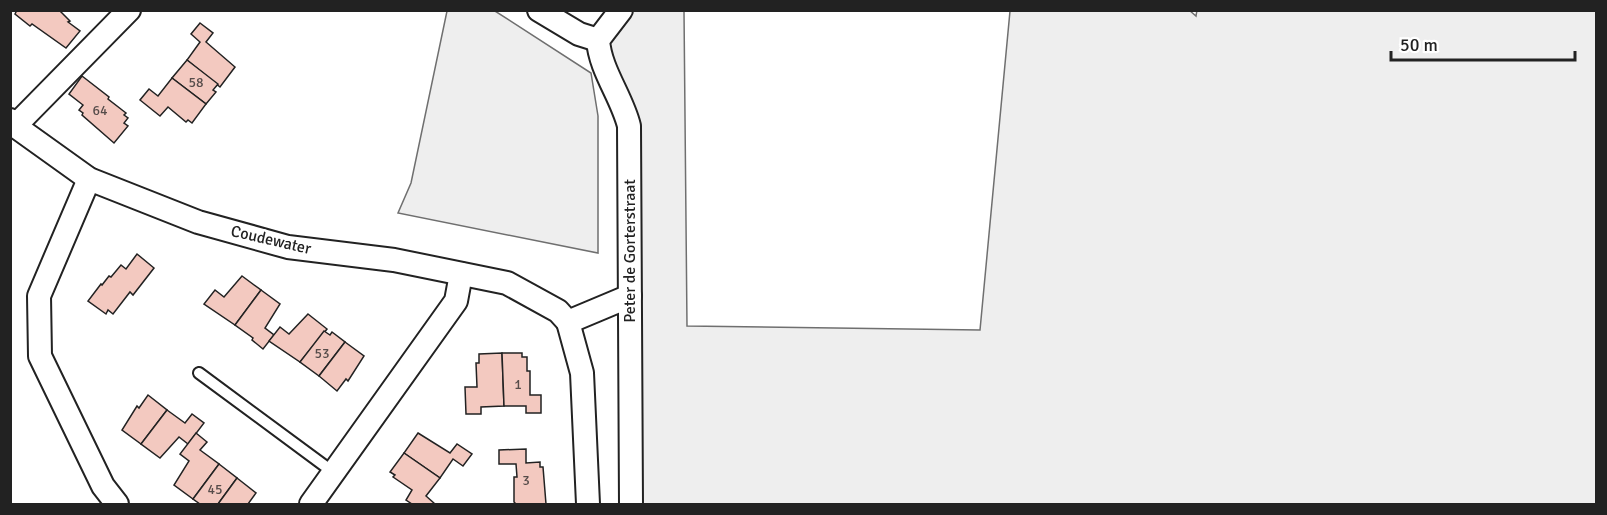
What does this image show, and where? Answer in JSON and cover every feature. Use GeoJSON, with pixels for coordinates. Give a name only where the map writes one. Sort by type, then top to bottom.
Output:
{"type":"FeatureCollection","features":[{"type":"Feature","properties":{"kind":"street","name":"Coudewater"},"geometry":{"type":"LineString","coordinates":[[129,10],[13,123],[89,179],[198,222],[288,247],[394,260],[507,283],[558,311],[568,322]]}},
{"type":"Feature","properties":{"kind":"street"},"geometry":{"type":"LineString","coordinates":[[538,10],[579,34],[598,40],[621,10]]}},
{"type":"Feature","properties":{"kind":"street","name":"Peter de Gorterstraat"},"geometry":{"type":"LineString","coordinates":[[598,40],[601,57],[625,111],[629,126],[630,504]]}},
{"type":"Feature","properties":{"kind":"street"},"geometry":{"type":"LineString","coordinates":[[89,179],[39,296],[40,356],[103,486],[117,504]]}},
{"type":"Feature","properties":{"kind":"street"},"geometry":{"type":"LineString","coordinates":[[311,504],[456,302],[461,274]]}},
{"type":"Feature","properties":{"kind":"street"},"geometry":{"type":"LineString","coordinates":[[588,504],[582,373],[568,322],[630,296]]}},
{"type":"Feature","properties":{"kind":"lane"},"geometry":{"type":"LineString","coordinates":[[199,373],[333,472]]}},
{"type":"Feature","properties":{"kind":"shaded area"},"geometry":{"type":"Polygon","coordinates":[[[1189,10],[1196,16],[1197,10],[1596,11],[1596,504],[638,504],[638,139],[610,63],[610,41],[631,11],[684,11],[687,326],[980,330],[1010,11],[1189,10]]]}},
{"type":"Feature","properties":{"kind":"shaded area"},"geometry":{"type":"Polygon","coordinates":[[[447,11],[495,11],[591,73],[598,116],[598,253],[398,213],[411,183],[447,11]]]}},
{"type":"Feature","properties":{"kind":"building"},"geometry":{"type":"Polygon","coordinates":[[[17,10],[59,10],[70,21],[68,22],[80,31],[66,48],[32,24],[30,26],[15,14],[17,10]]]}},
{"type":"Feature","properties":{"kind":"building"},"geometry":{"type":"Polygon","coordinates":[[[200,23],[213,33],[206,42],[235,67],[220,87],[187,60],[200,42],[191,34],[200,23]]]}},
{"type":"Feature","properties":{"kind":"building"},"geometry":{"type":"Polygon","coordinates":[[[187,60],[218,84],[213,90],[216,92],[206,104],[172,78],[187,60]]]}},
{"type":"Feature","properties":{"kind":"building"},"geometry":{"type":"Polygon","coordinates":[[[82,76],[126,113],[124,115],[128,118],[124,123],[128,126],[114,143],[82,115],[83,113],[79,110],[83,105],[69,94],[82,76]]]}},
{"type":"Feature","properties":{"kind":"building"},"geometry":{"type":"Polygon","coordinates":[[[172,78],[206,104],[192,123],[188,120],[186,122],[168,107],[160,116],[140,100],[149,89],[158,96],[172,78]]]}},
{"type":"Feature","properties":{"kind":"building"},"geometry":{"type":"Polygon","coordinates":[[[137,254],[154,268],[133,295],[130,292],[113,314],[108,310],[106,314],[88,301],[109,276],[111,277],[121,265],[126,269],[137,254]]]}},
{"type":"Feature","properties":{"kind":"building"},"geometry":{"type":"Polygon","coordinates":[[[242,276],[261,290],[235,325],[204,304],[215,290],[224,297],[242,276]]]}},
{"type":"Feature","properties":{"kind":"building"},"geometry":{"type":"Polygon","coordinates":[[[261,290],[280,304],[265,328],[274,335],[263,349],[252,340],[253,338],[235,325],[261,290]]]}},
{"type":"Feature","properties":{"kind":"building"},"geometry":{"type":"Polygon","coordinates":[[[308,314],[327,329],[300,362],[269,341],[280,327],[289,334],[308,314]]]}},
{"type":"Feature","properties":{"kind":"building"},"geometry":{"type":"Polygon","coordinates":[[[324,331],[330,335],[332,332],[345,342],[319,376],[300,362],[324,331]]]}},
{"type":"Feature","properties":{"kind":"building"},"geometry":{"type":"Polygon","coordinates":[[[345,342],[364,356],[348,381],[346,379],[337,391],[319,376],[345,342]]]}},
{"type":"Feature","properties":{"kind":"building"},"geometry":{"type":"Polygon","coordinates":[[[502,353],[504,406],[481,407],[481,414],[466,414],[465,387],[477,387],[476,363],[479,363],[479,354],[502,353]]]}},
{"type":"Feature","properties":{"kind":"building"},"geometry":{"type":"Polygon","coordinates":[[[502,353],[522,353],[522,357],[527,357],[527,371],[530,371],[530,395],[541,395],[541,413],[526,413],[526,406],[504,406],[502,353]]]}},
{"type":"Feature","properties":{"kind":"building"},"geometry":{"type":"Polygon","coordinates":[[[148,395],[167,410],[141,444],[122,430],[137,406],[139,408],[148,395]]]}},
{"type":"Feature","properties":{"kind":"building"},"geometry":{"type":"Polygon","coordinates":[[[167,410],[185,423],[192,414],[204,423],[188,444],[179,437],[160,458],[141,444],[167,410]]]}},
{"type":"Feature","properties":{"kind":"building"},"geometry":{"type":"Polygon","coordinates":[[[196,433],[207,442],[200,450],[219,464],[193,499],[174,485],[189,461],[180,454],[196,433]]]}},
{"type":"Feature","properties":{"kind":"building"},"geometry":{"type":"Polygon","coordinates":[[[418,433],[450,453],[457,444],[472,454],[463,466],[453,459],[440,478],[404,453],[418,433]]]}},
{"type":"Feature","properties":{"kind":"building"},"geometry":{"type":"Polygon","coordinates":[[[526,449],[526,463],[540,462],[540,467],[543,467],[546,504],[516,504],[514,502],[514,477],[517,477],[516,464],[499,464],[499,450],[526,449]]]}},
{"type":"Feature","properties":{"kind":"building"},"geometry":{"type":"Polygon","coordinates":[[[404,453],[440,478],[426,496],[435,504],[412,504],[406,500],[412,490],[393,477],[395,475],[390,472],[404,453]]]}},
{"type":"Feature","properties":{"kind":"building"},"geometry":{"type":"Polygon","coordinates":[[[219,464],[237,478],[218,504],[200,504],[193,499],[219,464]]]}},
{"type":"Feature","properties":{"kind":"building"},"geometry":{"type":"Polygon","coordinates":[[[237,478],[256,493],[248,504],[218,504],[237,478]]]}}]}
